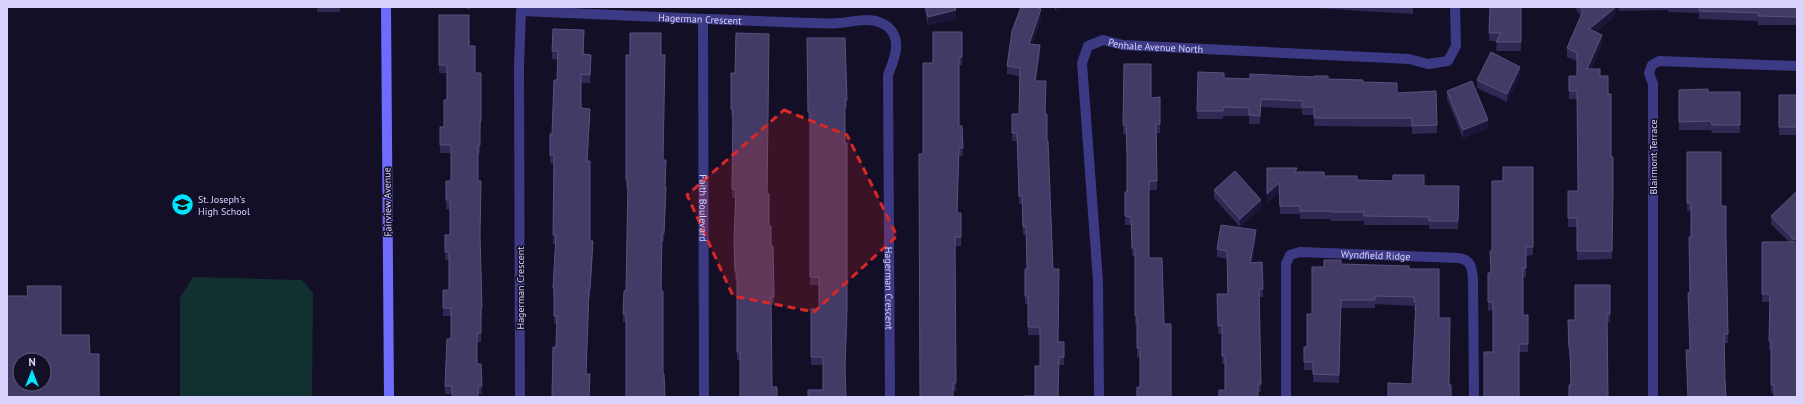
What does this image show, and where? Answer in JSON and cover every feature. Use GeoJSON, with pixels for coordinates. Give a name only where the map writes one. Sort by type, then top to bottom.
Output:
{"type":"FeatureCollection","features":[{"type":"Feature","properties":{"kind":"main road","name":"Fairview Avenue"},"geometry":{"type":"LineString","coordinates":[[386,7],[389,397]]}},
{"type":"Feature","properties":{"kind":"street","name":"Penhale Avenue North"},"geometry":{"type":"LineString","coordinates":[[1099,397],[1098,281],[1082,62],[1088,46],[1103,40],[1123,45],[1409,59],[1428,64],[1448,61],[1456,46],[1455,7]]}},
{"type":"Feature","properties":{"kind":"street","name":"Hagerman Crescent"},"geometry":{"type":"LineString","coordinates":[[520,397],[519,66],[521,10],[703,20],[837,24],[869,20],[888,26],[894,35],[897,45],[895,59],[888,74],[890,397]]}},
{"type":"Feature","properties":{"kind":"street","name":"Faith Boulevard"},"geometry":{"type":"LineString","coordinates":[[703,20],[704,397]]}},
{"type":"Feature","properties":{"kind":"street","name":"Blairmont Terrace"},"geometry":{"type":"LineString","coordinates":[[1653,397],[1653,84],[1649,73],[1652,65],[1659,61],[1797,66]]}},
{"type":"Feature","properties":{"kind":"street","name":"Wyndfield Ridge"},"geometry":{"type":"LineString","coordinates":[[1286,397],[1286,264],[1290,255],[1300,252],[1458,258],[1468,261],[1471,265],[1473,279],[1474,397]]}},
{"type":"Feature","properties":{"kind":"highlighted area"},"geometry":{"type":"Polygon","coordinates":[[[784,110],[847,135],[897,236],[814,312],[733,296],[687,195],[784,110]]]}},
{"type":"Feature","properties":{"kind":"green space"},"geometry":{"type":"Polygon","coordinates":[[[193,277],[302,280],[313,293],[312,397],[180,397],[180,298],[193,277]]]}},
{"type":"Feature","properties":{"kind":"building"},"geometry":{"type":"Polygon","coordinates":[[[926,7],[955,7],[956,10],[928,17],[926,7]]]}},
{"type":"Feature","properties":{"kind":"building"},"geometry":{"type":"Polygon","coordinates":[[[1021,7],[1035,7],[1041,9],[1029,44],[1040,45],[1035,81],[1046,81],[1045,114],[1047,114],[1053,269],[1059,269],[1058,342],[1064,342],[1064,357],[1059,357],[1058,397],[1024,397],[1035,396],[1035,366],[1040,366],[1040,327],[1028,327],[1028,296],[1025,296],[1025,269],[1027,269],[1026,226],[1023,227],[1022,196],[1019,196],[1017,133],[1012,133],[1012,114],[1019,114],[1020,68],[1007,66],[1012,31],[1021,7]]]}},
{"type":"Feature","properties":{"kind":"building"},"geometry":{"type":"Polygon","coordinates":[[[1490,7],[1521,7],[1521,42],[1496,42],[1501,33],[1489,33],[1490,7]]]}},
{"type":"Feature","properties":{"kind":"building"},"geometry":{"type":"Polygon","coordinates":[[[1580,7],[1615,8],[1589,29],[1602,35],[1587,69],[1600,69],[1600,76],[1608,76],[1608,94],[1611,94],[1611,157],[1613,157],[1612,251],[1577,251],[1577,218],[1568,218],[1568,191],[1578,191],[1577,91],[1569,91],[1569,76],[1577,76],[1577,53],[1567,48],[1583,11],[1580,7]]]}},
{"type":"Feature","properties":{"kind":"building"},"geometry":{"type":"Polygon","coordinates":[[[1699,7],[1797,7],[1797,17],[1758,16],[1758,13],[1699,11],[1699,7]]]}},
{"type":"Feature","properties":{"kind":"building"},"geometry":{"type":"Polygon","coordinates":[[[439,15],[469,15],[469,46],[475,46],[475,73],[481,73],[481,121],[480,145],[478,145],[478,181],[481,181],[480,235],[482,308],[481,333],[477,333],[477,364],[481,364],[482,386],[478,386],[478,397],[452,397],[452,386],[445,386],[447,339],[451,339],[451,308],[443,308],[443,290],[449,290],[449,252],[445,252],[445,235],[450,235],[450,200],[446,200],[446,181],[451,181],[451,145],[440,145],[440,127],[444,127],[444,100],[447,100],[447,65],[439,65],[439,15]]]}},
{"type":"Feature","properties":{"kind":"building"},"geometry":{"type":"Polygon","coordinates":[[[553,29],[584,30],[583,54],[591,55],[590,75],[581,74],[581,108],[590,109],[587,161],[590,161],[590,241],[593,241],[589,289],[586,374],[590,374],[589,397],[552,397],[553,347],[556,347],[557,316],[554,316],[553,288],[556,235],[553,235],[554,155],[550,155],[550,134],[552,134],[554,80],[557,80],[558,51],[552,51],[553,29]]]}},
{"type":"Feature","properties":{"kind":"building"},"geometry":{"type":"Polygon","coordinates":[[[933,32],[962,32],[962,57],[959,57],[959,126],[962,126],[963,148],[959,148],[957,213],[961,213],[961,237],[955,237],[956,383],[953,383],[953,397],[920,397],[919,154],[923,154],[923,63],[933,63],[933,32]]]}},
{"type":"Feature","properties":{"kind":"building"},"geometry":{"type":"Polygon","coordinates":[[[630,33],[661,33],[661,55],[665,55],[663,160],[666,160],[666,187],[664,233],[662,233],[661,291],[663,291],[663,374],[665,397],[626,397],[626,314],[623,314],[624,291],[626,291],[628,181],[626,180],[626,55],[630,55],[630,33]]]}},
{"type":"Feature","properties":{"kind":"building"},"geometry":{"type":"Polygon","coordinates":[[[736,33],[769,34],[767,194],[769,194],[769,226],[771,226],[771,246],[773,246],[774,297],[771,297],[772,387],[777,387],[777,397],[740,397],[740,352],[737,352],[737,271],[735,271],[734,241],[736,189],[732,189],[733,109],[731,109],[731,73],[735,73],[736,33]]]}},
{"type":"Feature","properties":{"kind":"building"},"geometry":{"type":"Polygon","coordinates":[[[807,38],[845,38],[847,100],[845,100],[845,143],[847,143],[846,397],[808,397],[808,390],[823,390],[823,357],[811,357],[811,309],[819,309],[819,277],[810,277],[810,112],[808,112],[807,38]]]}},
{"type":"Feature","properties":{"kind":"building"},"geometry":{"type":"Polygon","coordinates":[[[1491,52],[1520,67],[1507,94],[1477,80],[1491,52]]]}},
{"type":"Feature","properties":{"kind":"building"},"geometry":{"type":"Polygon","coordinates":[[[1124,64],[1151,64],[1151,98],[1160,97],[1160,124],[1156,124],[1157,181],[1149,181],[1149,258],[1162,258],[1164,324],[1171,324],[1171,397],[1137,397],[1137,387],[1140,387],[1140,348],[1137,348],[1137,316],[1135,316],[1135,248],[1132,248],[1131,217],[1125,216],[1125,192],[1127,192],[1127,155],[1126,125],[1123,125],[1124,64]]]}},
{"type":"Feature","properties":{"kind":"building"},"geometry":{"type":"Polygon","coordinates":[[[1198,72],[1224,73],[1224,78],[1250,79],[1250,74],[1314,77],[1328,76],[1328,79],[1397,83],[1397,93],[1436,91],[1437,125],[1412,126],[1412,118],[1314,118],[1314,107],[1302,107],[1302,101],[1261,99],[1260,116],[1249,115],[1249,108],[1223,107],[1223,111],[1197,111],[1198,72]]]}},
{"type":"Feature","properties":{"kind":"building"},"geometry":{"type":"Polygon","coordinates":[[[1472,81],[1488,120],[1463,130],[1447,91],[1472,81]]]}},
{"type":"Feature","properties":{"kind":"building"},"geometry":{"type":"Polygon","coordinates":[[[1708,89],[1708,92],[1740,92],[1740,125],[1712,125],[1711,121],[1679,122],[1679,90],[1708,89]]]}},
{"type":"Feature","properties":{"kind":"building"},"geometry":{"type":"Polygon","coordinates":[[[1779,95],[1797,95],[1797,127],[1779,127],[1779,95]]]}},
{"type":"Feature","properties":{"kind":"building"},"geometry":{"type":"Polygon","coordinates":[[[1687,152],[1721,152],[1721,206],[1726,206],[1728,334],[1724,334],[1726,397],[1688,397],[1686,350],[1690,350],[1688,293],[1690,293],[1689,237],[1691,237],[1691,203],[1687,203],[1687,152]]]}},
{"type":"Feature","properties":{"kind":"building"},"geometry":{"type":"Polygon","coordinates":[[[1503,167],[1533,167],[1533,247],[1526,247],[1526,268],[1523,268],[1523,315],[1528,315],[1528,344],[1519,344],[1519,397],[1484,397],[1484,352],[1493,352],[1493,302],[1488,302],[1488,273],[1491,273],[1490,251],[1492,251],[1492,181],[1503,181],[1503,167]]]}},
{"type":"Feature","properties":{"kind":"building"},"geometry":{"type":"Polygon","coordinates":[[[1267,168],[1297,168],[1295,172],[1324,172],[1324,176],[1357,176],[1357,180],[1393,181],[1393,175],[1424,175],[1424,186],[1459,186],[1458,221],[1429,221],[1429,217],[1364,216],[1364,212],[1300,211],[1300,206],[1280,206],[1279,183],[1267,194],[1267,168]]]}},
{"type":"Feature","properties":{"kind":"building"},"geometry":{"type":"Polygon","coordinates":[[[1235,171],[1261,200],[1240,219],[1214,190],[1235,171]]]}},
{"type":"Feature","properties":{"kind":"building"},"geometry":{"type":"Polygon","coordinates":[[[1797,191],[1797,238],[1794,240],[1771,216],[1797,191]]]}},
{"type":"Feature","properties":{"kind":"building"},"geometry":{"type":"Polygon","coordinates":[[[1221,225],[1256,230],[1250,263],[1262,262],[1263,289],[1259,289],[1261,384],[1258,384],[1258,397],[1219,397],[1219,390],[1225,390],[1225,356],[1222,356],[1222,325],[1218,326],[1217,294],[1228,294],[1227,251],[1217,249],[1221,225]]]}},
{"type":"Feature","properties":{"kind":"building"},"geometry":{"type":"Polygon","coordinates":[[[1762,242],[1797,242],[1797,397],[1774,397],[1774,385],[1771,385],[1771,341],[1769,341],[1770,294],[1762,294],[1762,242]]]}},
{"type":"Feature","properties":{"kind":"building"},"geometry":{"type":"Polygon","coordinates":[[[1324,260],[1341,260],[1341,264],[1409,266],[1409,269],[1439,269],[1439,318],[1450,318],[1449,385],[1451,385],[1451,397],[1388,397],[1388,383],[1412,384],[1416,302],[1414,302],[1414,297],[1375,296],[1375,300],[1341,300],[1339,375],[1313,374],[1313,362],[1304,362],[1304,347],[1307,347],[1307,314],[1312,314],[1312,267],[1324,267],[1324,260]]]}},
{"type":"Feature","properties":{"kind":"building"},"geometry":{"type":"Polygon","coordinates":[[[1575,285],[1610,285],[1610,314],[1607,314],[1608,397],[1569,397],[1569,385],[1571,385],[1568,320],[1575,320],[1575,285]]]}},
{"type":"Feature","properties":{"kind":"building"},"geometry":{"type":"Polygon","coordinates":[[[27,286],[61,286],[61,335],[89,335],[90,354],[99,354],[99,397],[7,397],[7,296],[28,296],[27,286]]]}},
{"type":"Feature","properties":{"kind":"place","name":"St. Joseph's High School"},"geometry":{"type":"Point","coordinates":[182,205]}}]}
